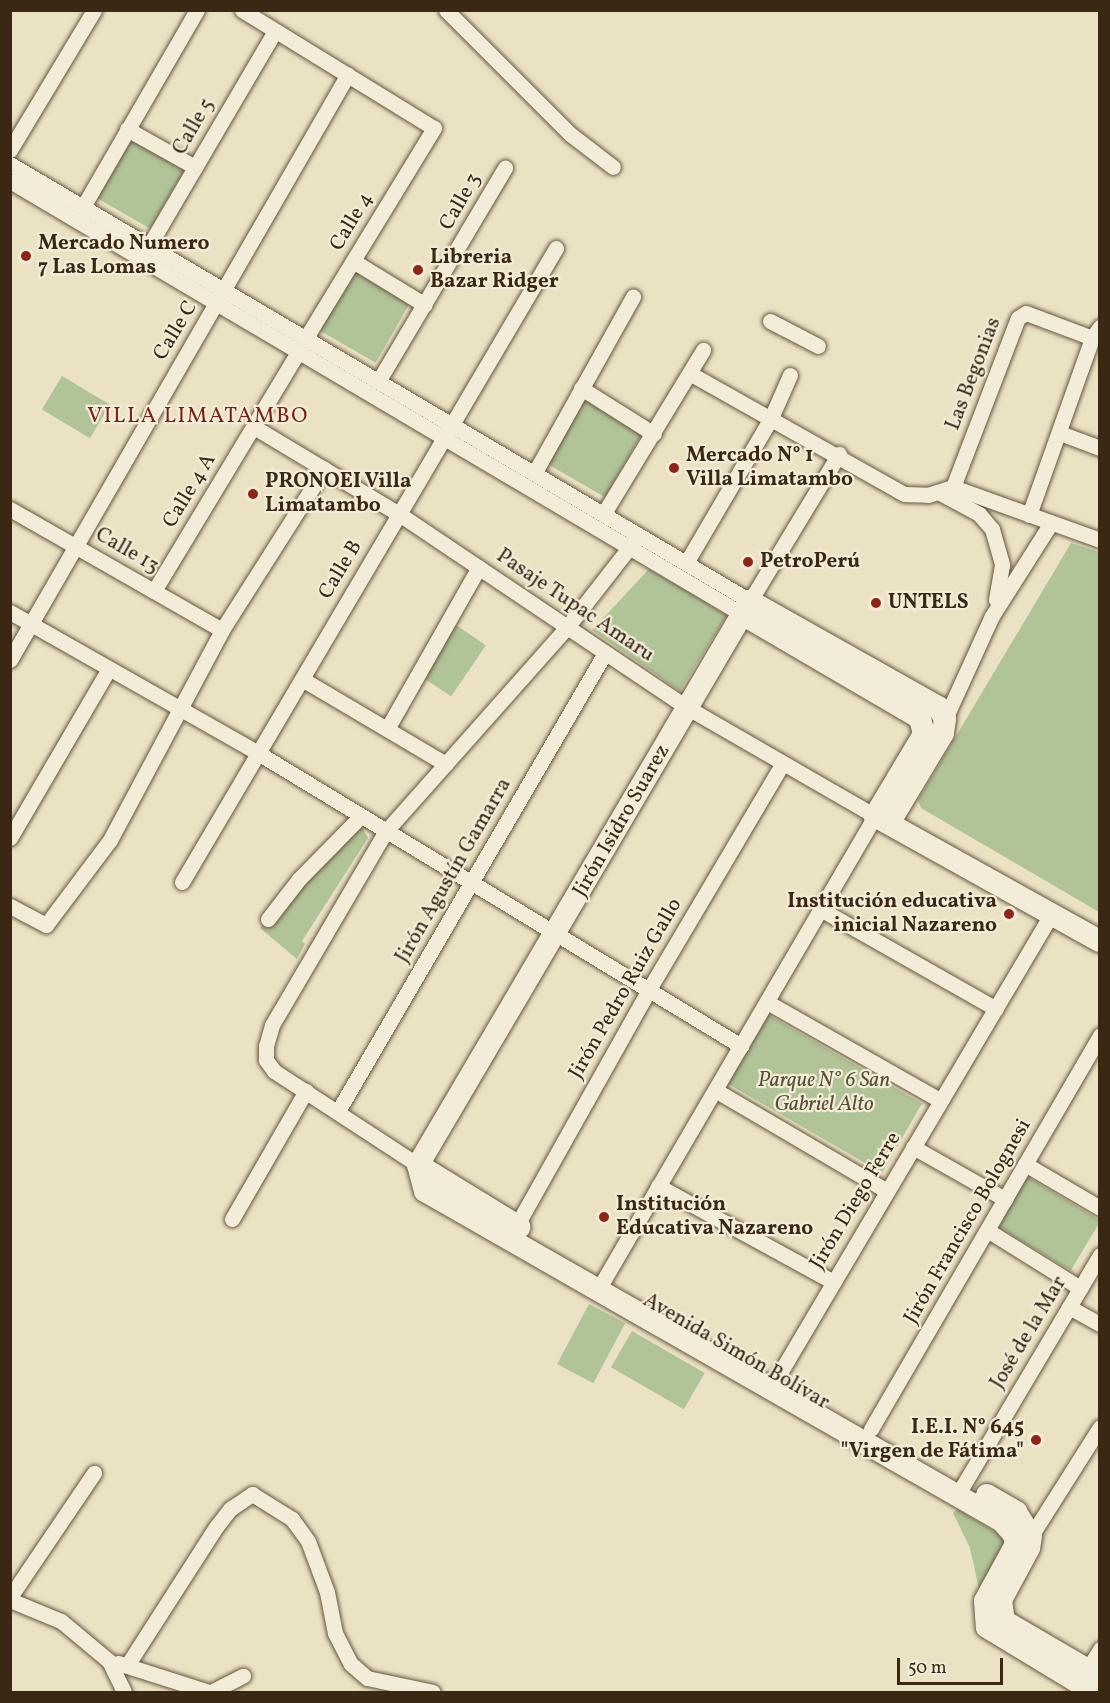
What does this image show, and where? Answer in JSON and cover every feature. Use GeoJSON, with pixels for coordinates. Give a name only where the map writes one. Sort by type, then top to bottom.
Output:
{"type":"FeatureCollection","features":[{"type":"Feature","properties":{"kind":"street"},"geometry":{"type":"LineString","coordinates":[[10,150],[94,10]]}},
{"type":"Feature","properties":{"kind":"street"},"geometry":{"type":"LineString","coordinates":[[84,205],[197,10]]}},
{"type":"Feature","properties":{"kind":"street"},"geometry":{"type":"LineString","coordinates":[[242,10],[348,75]]}},
{"type":"Feature","properties":{"kind":"street"},"geometry":{"type":"LineString","coordinates":[[446,10],[570,134],[613,167]]}},
{"type":"Feature","properties":{"kind":"street","name":"Calle 5"},"geometry":{"type":"LineString","coordinates":[[150,244],[275,31]]}},
{"type":"Feature","properties":{"kind":"street","name":"Calle 4"},"geometry":{"type":"LineString","coordinates":[[303,345],[434,128],[348,75]]}},
{"type":"Feature","properties":{"kind":"street","name":"Calle C"},"geometry":{"type":"LineString","coordinates":[[74,545],[348,75]]}},
{"type":"Feature","properties":{"kind":"street"},"geometry":{"type":"LineString","coordinates":[[128,129],[195,167]]}},
{"type":"Feature","properties":{"kind":"street"},"geometry":{"type":"LineString","coordinates":[[10,164],[225,288],[303,345],[746,607],[938,707],[934,722]]}},
{"type":"Feature","properties":{"kind":"street","name":"Calle 3"},"geometry":{"type":"LineString","coordinates":[[379,380],[505,168]]}},
{"type":"Feature","properties":{"kind":"street"},"geometry":{"type":"LineString","coordinates":[[10,181],[217,303],[379,380],[449,430],[535,472],[604,513],[634,541],[686,562],[746,607]]}},
{"type":"Feature","properties":{"kind":"street","name":"Calle B"},"geometry":{"type":"LineString","coordinates":[[182,882],[556,248]]}},
{"type":"Feature","properties":{"kind":"street"},"geometry":{"type":"LineString","coordinates":[[353,261],[425,304]]}},
{"type":"Feature","properties":{"kind":"street"},"geometry":{"type":"LineString","coordinates":[[535,472],[633,297]]}},
{"type":"Feature","properties":{"kind":"street","name":"Las Begonias"},"geometry":{"type":"LineString","coordinates":[[953,487],[1018,318],[1026,313],[1096,332]]}},
{"type":"Feature","properties":{"kind":"street"},"geometry":{"type":"LineString","coordinates":[[770,321],[818,346]]}},
{"type":"Feature","properties":{"kind":"street"},"geometry":{"type":"LineString","coordinates":[[1029,515],[1096,332]]}},
{"type":"Feature","properties":{"kind":"street","name":"Calle 4 A"},"geometry":{"type":"LineString","coordinates":[[154,591],[303,345]]}},
{"type":"Feature","properties":{"kind":"street"},"geometry":{"type":"LineString","coordinates":[[604,513],[691,374],[703,350]]}},
{"type":"Feature","properties":{"kind":"street"},"geometry":{"type":"LineString","coordinates":[[691,374],[839,454],[904,494],[938,492],[953,487],[1100,540]]}},
{"type":"Feature","properties":{"kind":"street"},"geometry":{"type":"LineString","coordinates":[[686,562],[771,418],[790,375]]}},
{"type":"Feature","properties":{"kind":"street"},"geometry":{"type":"LineString","coordinates":[[581,388],[654,434]]}},
{"type":"Feature","properties":{"kind":"street","name":"Pasaje Tupac Amaru"},"geometry":{"type":"LineString","coordinates":[[254,427],[399,514],[688,708],[882,819]]}},
{"type":"Feature","properties":{"kind":"street"},"geometry":{"type":"LineString","coordinates":[[1060,433],[1100,448]]}},
{"type":"Feature","properties":{"kind":"street","name":"Jirón Isidro Suarez"},"geometry":{"type":"LineString","coordinates":[[418,1165],[746,607],[839,454]]}},
{"type":"Feature","properties":{"kind":"street"},"geometry":{"type":"LineString","coordinates":[[10,906],[46,925],[110,840],[222,630],[324,469]]}},
{"type":"Feature","properties":{"kind":"street"},"geometry":{"type":"LineString","coordinates":[[938,492],[979,514],[992,529],[1000,548],[1000,583],[992,616]]}},
{"type":"Feature","properties":{"kind":"street","name":"Calle 13"},"geometry":{"type":"LineString","coordinates":[[10,509],[222,630]]}},
{"type":"Feature","properties":{"kind":"street"},"geometry":{"type":"LineString","coordinates":[[934,722],[992,616],[1051,523]]}},
{"type":"Feature","properties":{"kind":"street"},"geometry":{"type":"LineString","coordinates":[[387,831],[568,626],[634,541]]}},
{"type":"Feature","properties":{"kind":"street"},"geometry":{"type":"LineString","coordinates":[[10,660],[74,545]]}},
{"type":"Feature","properties":{"kind":"street"},"geometry":{"type":"LineString","coordinates":[[387,729],[479,567]]}},
{"type":"Feature","properties":{"kind":"street"},"geometry":{"type":"LineString","coordinates":[[10,612],[108,670],[258,753],[741,1046]]}},
{"type":"Feature","properties":{"kind":"street","name":"Jirón Agustín Gamarra"},"geometry":{"type":"LineString","coordinates":[[338,1111],[605,653]]}},
{"type":"Feature","properties":{"kind":"street"},"geometry":{"type":"LineString","coordinates":[[10,837],[108,670]]}},
{"type":"Feature","properties":{"kind":"street"},"geometry":{"type":"LineString","coordinates":[[302,679],[446,764]]}},
{"type":"Feature","properties":{"kind":"street"},"geometry":{"type":"LineString","coordinates":[[602,1283],[822,910],[882,819],[943,733],[934,722]]}},
{"type":"Feature","properties":{"kind":"street","name":"Jirón Pedro Ruiz Gallo"},"geometry":{"type":"LineString","coordinates":[[513,1232],[648,991],[783,763]]}},
{"type":"Feature","properties":{"kind":"street"},"geometry":{"type":"LineString","coordinates":[[268,919],[308,870],[361,816]]}},
{"type":"Feature","properties":{"kind":"street"},"geometry":{"type":"LineString","coordinates":[[882,819],[1100,940]]}},
{"type":"Feature","properties":{"kind":"street","name":"Avenida Simón Bolívar"},"geometry":{"type":"LineString","coordinates":[[387,831],[284,1001],[266,1047],[266,1060],[274,1071],[338,1111],[513,1232]]}},
{"type":"Feature","properties":{"kind":"street"},"geometry":{"type":"LineString","coordinates":[[822,910],[996,1009]]}},
{"type":"Feature","properties":{"kind":"street","name":"Jirón Diego Ferre"},"geometry":{"type":"LineString","coordinates":[[775,1382],[1052,913]]}},
{"type":"Feature","properties":{"kind":"street"},"geometry":{"type":"LineString","coordinates":[[767,1002],[940,1101]]}},
{"type":"Feature","properties":{"kind":"street","name":"Jirón Francisco Bolognesi"},"geometry":{"type":"LineString","coordinates":[[871,1429],[1100,1035]]}},
{"type":"Feature","properties":{"kind":"street"},"geometry":{"type":"LineString","coordinates":[[715,1090],[887,1191]]}},
{"type":"Feature","properties":{"kind":"street"},"geometry":{"type":"LineString","coordinates":[[232,1219],[306,1091]]}},
{"type":"Feature","properties":{"kind":"street"},"geometry":{"type":"LineString","coordinates":[[913,1147],[1005,1199]]}},
{"type":"Feature","properties":{"kind":"street"},"geometry":{"type":"LineString","coordinates":[[1025,1164],[1100,1208]]}},
{"type":"Feature","properties":{"kind":"street","name":"Avenida Simón Bolívar"},"geometry":{"type":"LineString","coordinates":[[418,1165],[424,1191],[513,1232],[962,1488],[1016,1512],[1023,1540]]}},
{"type":"Feature","properties":{"kind":"street"},"geometry":{"type":"LineString","coordinates":[[658,1186],[833,1282]]}},
{"type":"Feature","properties":{"kind":"street"},"geometry":{"type":"LineString","coordinates":[[987,1230],[1080,1288]]}},
{"type":"Feature","properties":{"kind":"street","name":"José de la Mar"},"geometry":{"type":"LineString","coordinates":[[962,1488],[1100,1255]]}},
{"type":"Feature","properties":{"kind":"street"},"geometry":{"type":"LineString","coordinates":[[1069,1307],[1100,1323]]}},
{"type":"Feature","properties":{"kind":"street","name":"Avenida Simón Bolívar"},"geometry":{"type":"LineString","coordinates":[[775,1382],[871,1429],[962,1488]]}},
{"type":"Feature","properties":{"kind":"street"},"geometry":{"type":"LineString","coordinates":[[1100,1427],[1023,1540],[1029,1548],[1001,1600],[1004,1621],[1087,1683],[1100,1649]]}},
{"type":"Feature","properties":{"kind":"street"},"geometry":{"type":"LineString","coordinates":[[94,1473],[10,1599],[61,1621],[109,1661],[124,1692]]}},
{"type":"Feature","properties":{"kind":"street"},"geometry":{"type":"LineString","coordinates":[[128,1664],[216,1527],[230,1509],[252,1494],[292,1519],[308,1541],[327,1592],[335,1633],[351,1664],[367,1678],[415,1691],[434,1692]]}},
{"type":"Feature","properties":{"kind":"street"},"geometry":{"type":"LineString","coordinates":[[109,1661],[128,1664],[210,1692],[243,1676]]}},
{"type":"Feature","properties":{"kind":"green space"},"geometry":{"type":"Polygon","coordinates":[[[131,138],[185,169],[150,229],[96,198],[131,138]]]}},
{"type":"Feature","properties":{"kind":"green space"},"geometry":{"type":"Polygon","coordinates":[[[354,266],[412,300],[376,363],[318,329],[354,266]]]}},
{"type":"Feature","properties":{"kind":"green space"},"geometry":{"type":"Polygon","coordinates":[[[62,376],[110,405],[90,438],[42,409],[62,376]]]}},
{"type":"Feature","properties":{"kind":"green space"},"geometry":{"type":"Polygon","coordinates":[[[585,398],[643,432],[605,497],[547,464],[585,398]]]}},
{"type":"Feature","properties":{"kind":"green space"},"geometry":{"type":"Polygon","coordinates":[[[1071,543],[1099,552],[1099,912],[921,808],[918,800],[1071,543]]]}},
{"type":"Feature","properties":{"kind":"green space"},"geometry":{"type":"Polygon","coordinates":[[[649,569],[727,615],[680,691],[592,630],[649,569]]]}},
{"type":"Feature","properties":{"kind":"green space"},"geometry":{"type":"Polygon","coordinates":[[[456,625],[486,645],[451,697],[421,676],[456,625]]]}},
{"type":"Feature","properties":{"kind":"green space"},"geometry":{"type":"Polygon","coordinates":[[[361,826],[368,838],[302,941],[305,944],[297,959],[260,928],[350,828],[361,826]]]}},
{"type":"Feature","properties":{"kind":"green space","name":"Parque N° 6 San Gabriel Alto"},"geometry":{"type":"Polygon","coordinates":[[[767,1014],[922,1104],[882,1173],[727,1083],[767,1014]]]}},
{"type":"Feature","properties":{"kind":"green space"},"geometry":{"type":"Polygon","coordinates":[[[1026,1176],[1100,1220],[1071,1271],[996,1226],[1026,1176]]]}},
{"type":"Feature","properties":{"kind":"green space"},"geometry":{"type":"Polygon","coordinates":[[[589,1304],[625,1323],[593,1383],[557,1364],[589,1304]]]}},
{"type":"Feature","properties":{"kind":"green space"},"geometry":{"type":"Polygon","coordinates":[[[632,1331],[705,1373],[684,1409],[611,1367],[632,1331]]]}},
{"type":"Feature","properties":{"kind":"green space"},"geometry":{"type":"Polygon","coordinates":[[[957,1509],[1007,1539],[979,1589],[970,1548],[953,1513],[957,1509]]]}},
{"type":"Feature","properties":{"kind":"place","name":"Mercado Numero 7 Las Lomas"},"geometry":{"type":"Point","coordinates":[26,256]}},
{"type":"Feature","properties":{"kind":"place","name":"Libreria Bazar Ridger"},"geometry":{"type":"Point","coordinates":[418,270]}},
{"type":"Feature","properties":{"kind":"place","name":"Mercado N° 1 Villa Limatambo"},"geometry":{"type":"Point","coordinates":[674,468]}},
{"type":"Feature","properties":{"kind":"place","name":"PRONOEI Villa Limatambo"},"geometry":{"type":"Point","coordinates":[253,494]}},
{"type":"Feature","properties":{"kind":"place","name":"PetroPerú"},"geometry":{"type":"Point","coordinates":[748,562]}},
{"type":"Feature","properties":{"kind":"place","name":"UNTELS"},"geometry":{"type":"Point","coordinates":[876,603]}},
{"type":"Feature","properties":{"kind":"place","name":"Institución educativa inicial Nazareno"},"geometry":{"type":"Point","coordinates":[1009,914]}},
{"type":"Feature","properties":{"kind":"place","name":"Institución Educativa Nazareno"},"geometry":{"type":"Point","coordinates":[604,1217]}},
{"type":"Feature","properties":{"kind":"place","name":"I.E.I. N° 645 \"Virgen de Fátima\""},"geometry":{"type":"Point","coordinates":[1036,1440]}},
{"type":"Feature","properties":{"kind":"district","name":"VILLA LIMATAMBO"},"geometry":{"type":"Point","coordinates":[198,417]}}]}
